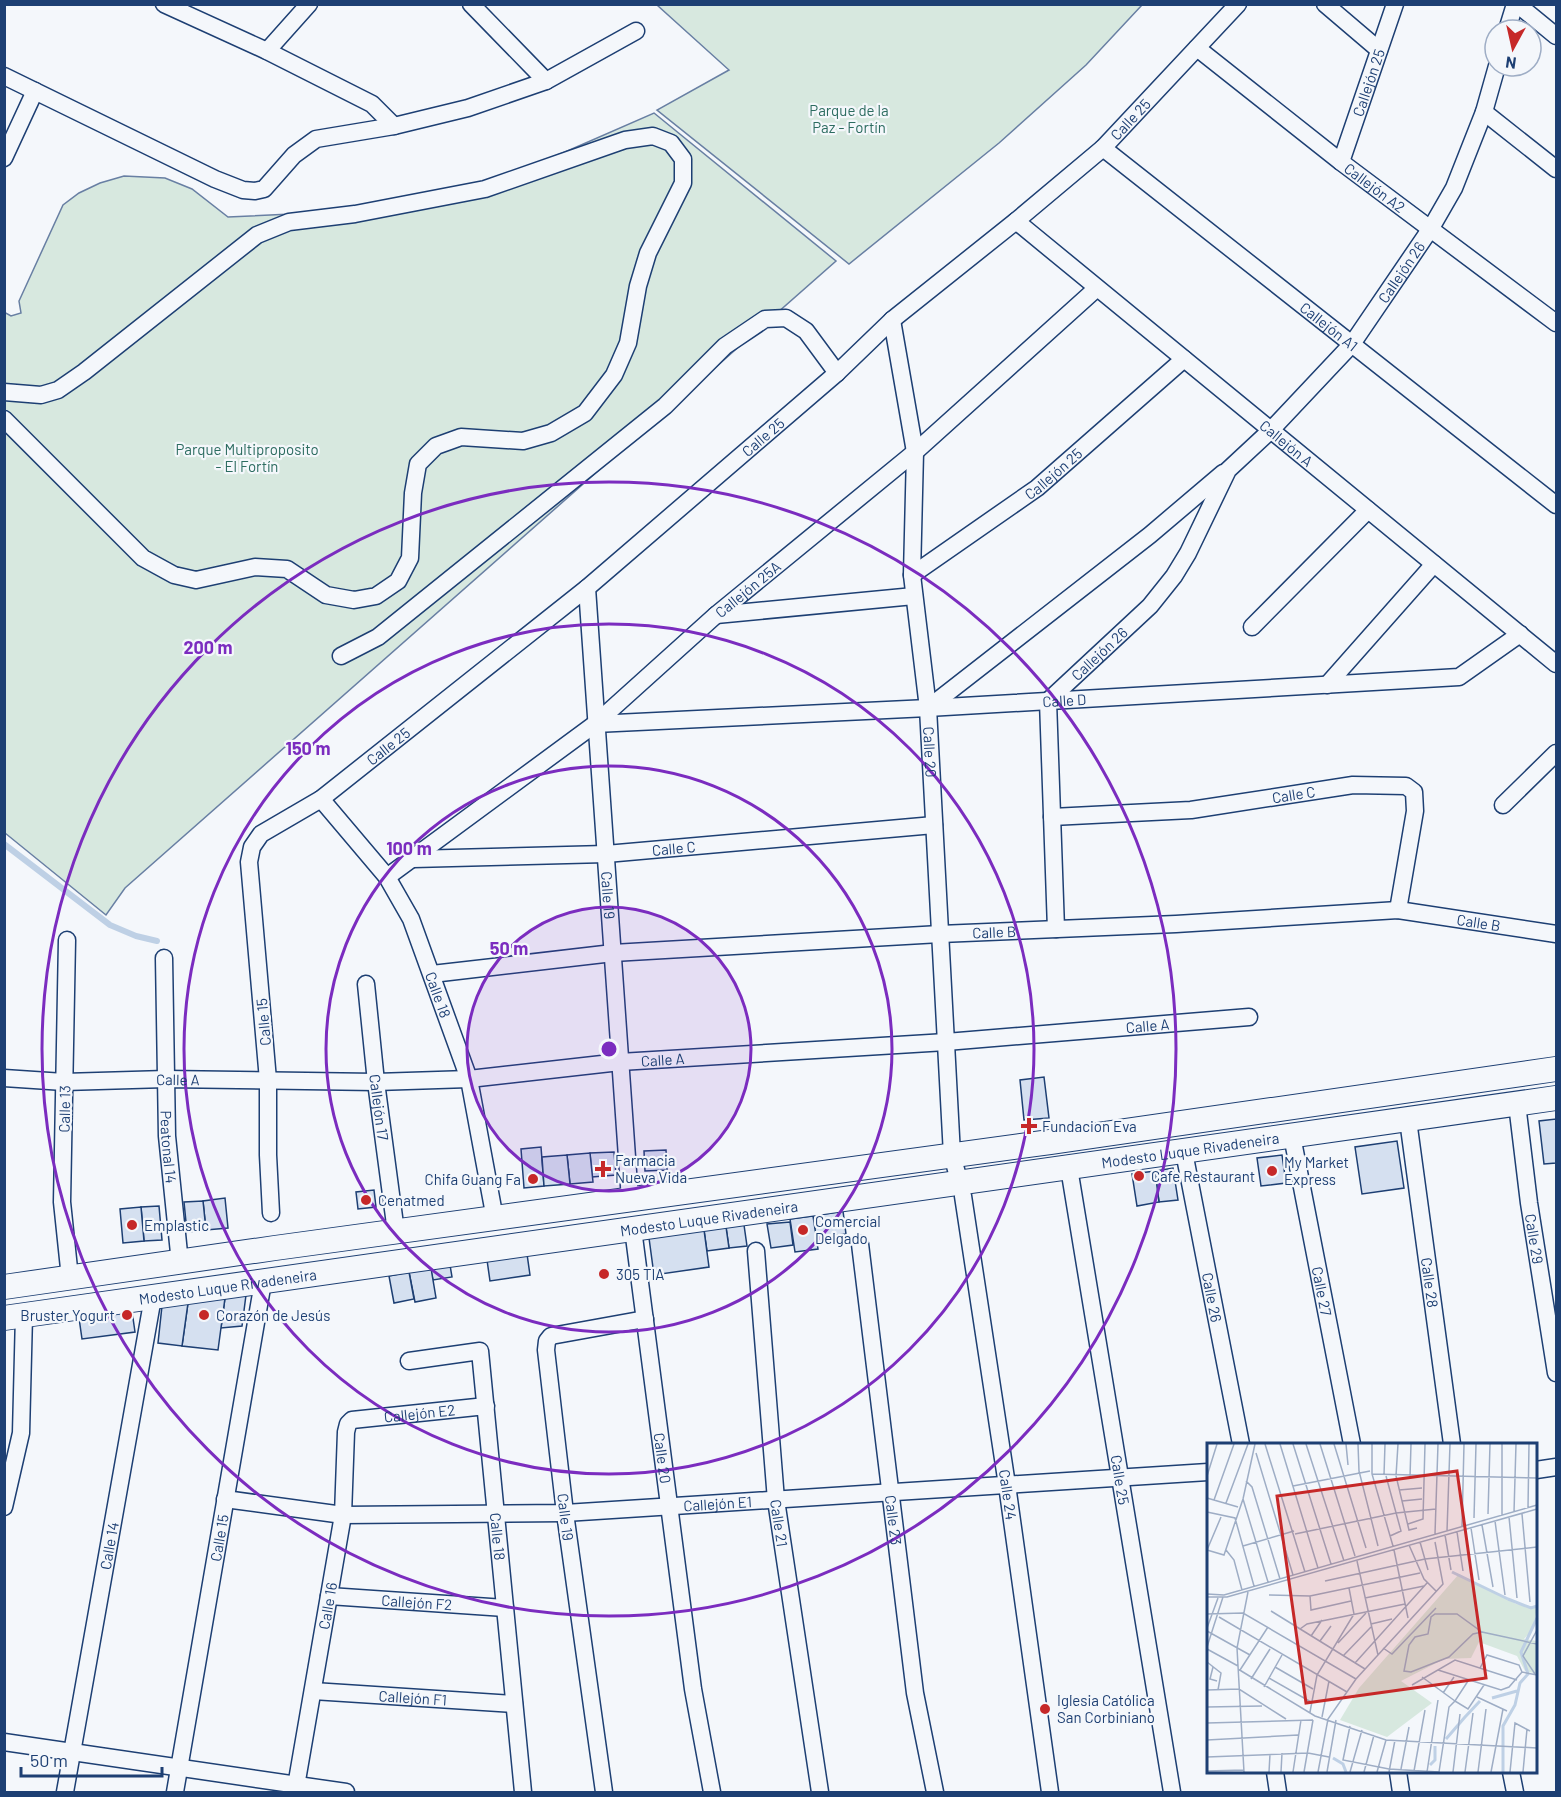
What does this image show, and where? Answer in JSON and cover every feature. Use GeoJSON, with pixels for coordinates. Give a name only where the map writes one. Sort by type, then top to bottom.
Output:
{"type":"FeatureCollection","features":[{"type":"Feature","properties":{"kind":"street"},"geometry":{"type":"LineString","coordinates":[[164,4],[267,51],[372,104],[394,126]]}},
{"type":"Feature","properties":{"kind":"street"},"geometry":{"type":"LineString","coordinates":[[267,51],[309,4]]}},
{"type":"Feature","properties":{"kind":"street"},"geometry":{"type":"LineString","coordinates":[[471,4],[546,81]]}},
{"type":"Feature","properties":{"kind":"street","name":"Calle 25"},"geometry":{"type":"LineString","coordinates":[[261,834],[321,799],[587,588],[837,374],[892,320],[1016,222],[1102,148],[1238,4]]}},
{"type":"Feature","properties":{"kind":"street"},"geometry":{"type":"LineString","coordinates":[[1325,4],[1379,50]]}},
{"type":"Feature","properties":{"kind":"street","name":"Callejón 25"},"geometry":{"type":"LineString","coordinates":[[1341,162],[1395,4]]}},
{"type":"Feature","properties":{"kind":"street"},"geometry":{"type":"LineString","coordinates":[[1516,4],[1557,36]]}},
{"type":"Feature","properties":{"kind":"street"},"geometry":{"type":"LineString","coordinates":[[4,76],[215,179],[243,190],[255,191],[264,189],[294,155],[316,139],[394,126],[468,108],[546,81],[636,31]]}},
{"type":"Feature","properties":{"kind":"street","name":"Callejón A2"},"geometry":{"type":"LineString","coordinates":[[1197,48],[1341,162],[1557,323]]}},
{"type":"Feature","properties":{"kind":"street","name":"Callejón 26"},"geometry":{"type":"LineString","coordinates":[[928,708],[1150,535],[1228,470],[1271,430],[1352,344],[1431,228],[1454,188],[1484,112],[1494,78]]}},
{"type":"Feature","properties":{"kind":"street"},"geometry":{"type":"LineString","coordinates":[[4,158],[35,91]]}},
{"type":"Feature","properties":{"kind":"street"},"geometry":{"type":"LineString","coordinates":[[1484,112],[1557,169]]}},
{"type":"Feature","properties":{"kind":"street"},"geometry":{"type":"LineString","coordinates":[[4,392],[41,395],[58,390],[257,235],[289,222],[356,214],[485,189],[625,140],[653,136],[671,143],[683,159],[683,183],[648,253],[638,286],[628,343],[614,375],[585,413],[551,433],[523,441],[461,437],[435,446],[418,465],[413,494],[410,558],[398,581],[376,596],[354,600],[326,595],[287,569],[255,567],[196,580],[174,575],[143,558],[4,419]]}},
{"type":"Feature","properties":{"kind":"street","name":"Callejón A1"},"geometry":{"type":"LineString","coordinates":[[1102,148],[1557,506]]}},
{"type":"Feature","properties":{"kind":"street","name":"Callejón A"},"geometry":{"type":"LineString","coordinates":[[1016,222],[1557,664]]}},
{"type":"Feature","properties":{"kind":"street","name":"Callejón 25A"},"geometry":{"type":"LineString","coordinates":[[387,877],[595,723],[716,615],[915,452],[1097,288]]}},
{"type":"Feature","properties":{"kind":"street"},"geometry":{"type":"LineString","coordinates":[[341,656],[378,637],[665,406],[725,346],[765,319],[786,318],[806,331],[837,374]]}},
{"type":"Feature","properties":{"kind":"street","name":"Calle 20"},"geometry":{"type":"LineString","coordinates":[[892,320],[915,452],[912,575],[928,708],[952,1155],[961,1190]]}},
{"type":"Feature","properties":{"kind":"street","name":"Callejón 25"},"geometry":{"type":"LineString","coordinates":[[912,575],[1037,488],[1184,359]]}},
{"type":"Feature","properties":{"kind":"street","name":"Callejón 26"},"geometry":{"type":"LineString","coordinates":[[1048,701],[1150,606],[1174,576],[1188,553],[1228,470]]}},
{"type":"Feature","properties":{"kind":"street"},"geometry":{"type":"LineString","coordinates":[[1252,627],[1368,510]]}},
{"type":"Feature","properties":{"kind":"street"},"geometry":{"type":"LineString","coordinates":[[1327,685],[1434,564]]}},
{"type":"Feature","properties":{"kind":"street","name":"Calle 19"},"geometry":{"type":"LineString","coordinates":[[587,588],[630,1200]]}},
{"type":"Feature","properties":{"kind":"street"},"geometry":{"type":"LineString","coordinates":[[716,615],[914,596]]}},
{"type":"Feature","properties":{"kind":"street","name":"Calle D"},"geometry":{"type":"LineString","coordinates":[[595,723],[928,708],[1459,677],[1520,634]]}},
{"type":"Feature","properties":{"kind":"street"},"geometry":{"type":"LineString","coordinates":[[1048,701],[1056,929]]}},
{"type":"Feature","properties":{"kind":"street"},"geometry":{"type":"LineString","coordinates":[[1503,805],[1557,753]]}},
{"type":"Feature","properties":{"kind":"street","name":"Calle C"},"geometry":{"type":"LineString","coordinates":[[1052,817],[1191,810],[1353,785],[1406,786],[1414,792],[1415,811],[1398,910]]}},
{"type":"Feature","properties":{"kind":"street","name":"Calle 18"},"geometry":{"type":"LineString","coordinates":[[321,799],[387,877],[411,920],[469,1079],[495,1219]]}},
{"type":"Feature","properties":{"kind":"street","name":"Calle C"},"geometry":{"type":"LineString","coordinates":[[413,859],[606,854],[934,825]]}},
{"type":"Feature","properties":{"kind":"street","name":"Calle 15"},"geometry":{"type":"LineString","coordinates":[[261,834],[252,847],[249,862],[268,1080],[271,1213]]}},
{"type":"Feature","properties":{"kind":"street","name":"Calle B"},"geometry":{"type":"LineString","coordinates":[[432,974],[613,953],[940,934],[1176,924],[1398,910],[1557,934]]}},
{"type":"Feature","properties":{"kind":"street","name":"Calle 13"},"geometry":{"type":"LineString","coordinates":[[67,940],[62,1202],[70,1278]]}},
{"type":"Feature","properties":{"kind":"street","name":"Peatonal 14"},"geometry":{"type":"LineString","coordinates":[[164,958],[167,1136],[180,1263]]}},
{"type":"Feature","properties":{"kind":"street","name":"Callejón 17"},"geometry":{"type":"LineString","coordinates":[[366,984],[376,1082],[396,1232]]}},
{"type":"Feature","properties":{"kind":"street","name":"Calle A"},"geometry":{"type":"LineString","coordinates":[[4,1078],[64,1082],[166,1079],[376,1082],[469,1079],[620,1062],[946,1042],[1249,1017]]}},
{"type":"Feature","properties":{"kind":"street","name":"Modesto Luque Rivadeneira"},"geometry":{"type":"LineString","coordinates":[[4,1287],[1050,1142],[1557,1069]]}},
{"type":"Feature","properties":{"kind":"street","name":"Modesto Luque Rivadeneira"},"geometry":{"type":"LineString","coordinates":[[14,1317],[803,1206],[961,1190],[1011,1176],[1557,1098]]}},
{"type":"Feature","properties":{"kind":"street","name":"Calle 29"},"geometry":{"type":"LineString","coordinates":[[1517,1104],[1529,1203],[1557,1372]]}},
{"type":"Feature","properties":{"kind":"street","name":"Calle 28"},"geometry":{"type":"LineString","coordinates":[[1408,1120],[1452,1443]]}},
{"type":"Feature","properties":{"kind":"street","name":"Calle 27"},"geometry":{"type":"LineString","coordinates":[[1292,1136],[1352,1443]]}},
{"type":"Feature","properties":{"kind":"street"},"geometry":{"type":"LineString","coordinates":[[1011,1176],[1010,1158],[1032,1154],[1050,1142]]}},
{"type":"Feature","properties":{"kind":"street","name":"Calle 26"},"geometry":{"type":"LineString","coordinates":[[1184,1152],[1241,1443]]}},
{"type":"Feature","properties":{"kind":"street","name":"Calle 25"},"geometry":{"type":"LineString","coordinates":[[1069,1168],[1172,1792]]}},
{"type":"Feature","properties":{"kind":"street"},"geometry":{"type":"LineString","coordinates":[[803,1206],[808,1198],[823,1194],[827,1190],[825,1172]]}},
{"type":"Feature","properties":{"kind":"street","name":"Calle 24"},"geometry":{"type":"LineString","coordinates":[[961,1190],[1007,1485],[1050,1792]]}},
{"type":"Feature","properties":{"kind":"street","name":"Calle 20"},"geometry":{"type":"LineString","coordinates":[[633,1229],[693,1689],[712,1792]]}},
{"type":"Feature","properties":{"kind":"street","name":"Calle 23"},"geometry":{"type":"LineString","coordinates":[[860,1244],[915,1693],[935,1792]]}},
{"type":"Feature","properties":{"kind":"street","name":"Calle 21"},"geometry":{"type":"LineString","coordinates":[[756,1251],[776,1500],[820,1792]]}},
{"type":"Feature","properties":{"kind":"street","name":"Calle 15"},"geometry":{"type":"LineString","coordinates":[[175,1792],[263,1282]]}},
{"type":"Feature","properties":{"kind":"street","name":"Calle 14"},"geometry":{"type":"LineString","coordinates":[[65,1792],[153,1297]]}},
{"type":"Feature","properties":{"kind":"street"},"geometry":{"type":"LineString","coordinates":[[4,1507],[21,1433],[14,1317]]}},
{"type":"Feature","properties":{"kind":"street","name":"Calle 19"},"geometry":{"type":"LineString","coordinates":[[604,1792],[565,1513],[546,1350],[547,1341],[551,1336],[645,1319]]}},
{"type":"Feature","properties":{"kind":"street","name":"Calle 18"},"geometry":{"type":"LineString","coordinates":[[409,1361],[480,1351],[523,1792]]}},
{"type":"Feature","properties":{"kind":"street","name":"Callejón E2"},"geometry":{"type":"LineString","coordinates":[[352,1420],[486,1406]]}},
{"type":"Feature","properties":{"kind":"street","name":"Calle 16"},"geometry":{"type":"LineString","coordinates":[[296,1789],[343,1515],[346,1432],[352,1420]]}},
{"type":"Feature","properties":{"kind":"street"},"geometry":{"type":"LineString","coordinates":[[1537,1470],[1557,1467]]}},
{"type":"Feature","properties":{"kind":"street","name":"Callejón E1"},"geometry":{"type":"LineString","coordinates":[[225,1499],[343,1515],[565,1513],[1207,1472]]}},
{"type":"Feature","properties":{"kind":"street","name":"Callejón F2"},"geometry":{"type":"LineString","coordinates":[[329,1596],[505,1608]]}},
{"type":"Feature","properties":{"kind":"street","name":"Callejón F1"},"geometry":{"type":"LineString","coordinates":[[313,1691],[514,1704]]}},
{"type":"Feature","properties":{"kind":"street"},"geometry":{"type":"LineString","coordinates":[[4,1742],[179,1768],[296,1789],[346,1792]]}},
{"type":"Feature","properties":{"kind":"street"},"geometry":{"type":"LineString","coordinates":[[1275,1773],[1278,1792]]}},
{"type":"Feature","properties":{"kind":"street"},"geometry":{"type":"LineString","coordinates":[[1398,1773],[1401,1792]]}},
{"type":"Feature","properties":{"kind":"street"},"geometry":{"type":"LineString","coordinates":[[1511,1773],[1515,1792]]}},
{"type":"Feature","properties":{"kind":"green space","name":"Parque de la Paz - Fortín"},"geometry":{"type":"Polygon","coordinates":[[[657,5],[1142,5],[1086,65],[999,143],[849,264],[657,110],[729,70],[657,5]]]}},
{"type":"Feature","properties":{"kind":"green space","name":"Parque Multiproposito - El Fortín"},"geometry":{"type":"Polygon","coordinates":[[[654,113],[836,261],[125,888],[106,915],[5,833],[4,312],[11,316],[21,313],[19,301],[63,205],[79,193],[100,183],[124,176],[165,178],[192,189],[228,217],[334,212],[492,181],[654,113]]]}},
{"type":"Feature","properties":{"kind":"building"},"geometry":{"type":"Polygon","coordinates":[[[1044,1077],[1049,1118],[1024,1120],[1020,1080],[1044,1077]]]}},
{"type":"Feature","properties":{"kind":"building"},"geometry":{"type":"Polygon","coordinates":[[[1556,1119],[1556,1163],[1544,1164],[1539,1121],[1556,1119]]]}},
{"type":"Feature","properties":{"kind":"building"},"geometry":{"type":"Polygon","coordinates":[[[1397,1141],[1404,1188],[1362,1194],[1355,1147],[1397,1141]]]}},
{"type":"Feature","properties":{"kind":"building"},"geometry":{"type":"Polygon","coordinates":[[[541,1147],[544,1186],[524,1188],[521,1149],[541,1147]]]}},
{"type":"Feature","properties":{"kind":"building"},"geometry":{"type":"Polygon","coordinates":[[[666,1150],[667,1170],[645,1171],[644,1151],[666,1150]]]}},
{"type":"Feature","properties":{"kind":"building"},"geometry":{"type":"Polygon","coordinates":[[[614,1152],[616,1175],[592,1177],[590,1153],[614,1152]]]}},
{"type":"Feature","properties":{"kind":"building"},"geometry":{"type":"Polygon","coordinates":[[[590,1153],[593,1182],[570,1184],[567,1155],[590,1153]]]}},
{"type":"Feature","properties":{"kind":"building"},"geometry":{"type":"Polygon","coordinates":[[[567,1155],[570,1184],[544,1186],[542,1157],[567,1155]]]}},
{"type":"Feature","properties":{"kind":"building","name":"My Market Express"},"geometry":{"type":"Polygon","coordinates":[[[1282,1155],[1286,1183],[1261,1186],[1257,1158],[1282,1155]]]}},
{"type":"Feature","properties":{"kind":"building"},"geometry":{"type":"Polygon","coordinates":[[[1173,1168],[1178,1200],[1159,1202],[1155,1171],[1173,1168]]]}},
{"type":"Feature","properties":{"kind":"building"},"geometry":{"type":"Polygon","coordinates":[[[1155,1171],[1159,1202],[1137,1206],[1132,1174],[1155,1171]]]}},
{"type":"Feature","properties":{"kind":"building","name":"Cenatmed"},"geometry":{"type":"Polygon","coordinates":[[[374,1190],[376,1207],[358,1209],[356,1192],[374,1190]]]}},
{"type":"Feature","properties":{"kind":"building"},"geometry":{"type":"Polygon","coordinates":[[[225,1198],[228,1228],[206,1230],[203,1201],[225,1198]]]}},
{"type":"Feature","properties":{"kind":"building"},"geometry":{"type":"Polygon","coordinates":[[[203,1201],[206,1230],[187,1232],[184,1202],[203,1201]]]}},
{"type":"Feature","properties":{"kind":"building"},"geometry":{"type":"Polygon","coordinates":[[[159,1206],[162,1240],[144,1241],[141,1207],[159,1206]]]}},
{"type":"Feature","properties":{"kind":"building","name":"Emplastic"},"geometry":{"type":"Polygon","coordinates":[[[141,1207],[144,1241],[123,1243],[120,1209],[141,1207]]]}},
{"type":"Feature","properties":{"kind":"building"},"geometry":{"type":"Polygon","coordinates":[[[843,1211],[846,1234],[816,1238],[813,1216],[843,1211]]]}},
{"type":"Feature","properties":{"kind":"building","name":"Comercial Delgado"},"geometry":{"type":"Polygon","coordinates":[[[813,1216],[818,1249],[795,1252],[790,1219],[813,1216]]]}},
{"type":"Feature","properties":{"kind":"building"},"geometry":{"type":"Polygon","coordinates":[[[790,1222],[793,1245],[771,1248],[767,1224],[790,1222]]]}},
{"type":"Feature","properties":{"kind":"building"},"geometry":{"type":"Polygon","coordinates":[[[744,1225],[747,1246],[729,1248],[726,1227],[744,1225]]]}},
{"type":"Feature","properties":{"kind":"building"},"geometry":{"type":"Polygon","coordinates":[[[726,1227],[729,1248],[707,1251],[704,1230],[726,1227]]]}},
{"type":"Feature","properties":{"kind":"building"},"geometry":{"type":"Polygon","coordinates":[[[704,1230],[709,1267],[654,1275],[649,1238],[704,1230]]]}},
{"type":"Feature","properties":{"kind":"building"},"geometry":{"type":"Polygon","coordinates":[[[527,1254],[530,1275],[490,1281],[487,1260],[527,1254]]]}},
{"type":"Feature","properties":{"kind":"building"},"geometry":{"type":"Polygon","coordinates":[[[450,1265],[452,1277],[433,1280],[430,1268],[450,1265]]]}},
{"type":"Feature","properties":{"kind":"building"},"geometry":{"type":"Polygon","coordinates":[[[431,1268],[436,1298],[415,1302],[409,1272],[431,1268]]]}},
{"type":"Feature","properties":{"kind":"building"},"geometry":{"type":"Polygon","coordinates":[[[409,1272],[414,1299],[394,1303],[389,1276],[409,1272]]]}},
{"type":"Feature","properties":{"kind":"building"},"geometry":{"type":"Polygon","coordinates":[[[246,1295],[242,1326],[221,1328],[225,1298],[246,1295]]]}},
{"type":"Feature","properties":{"kind":"building","name":"Corazón de Jesús"},"geometry":{"type":"Polygon","coordinates":[[[225,1298],[218,1350],[182,1346],[188,1303],[225,1298]]]}},
{"type":"Feature","properties":{"kind":"building"},"geometry":{"type":"Polygon","coordinates":[[[188,1303],[182,1346],[158,1343],[162,1306],[188,1303]]]}},
{"type":"Feature","properties":{"kind":"building"},"geometry":{"type":"Polygon","coordinates":[[[132,1311],[135,1332],[82,1339],[79,1318],[132,1311]]]}},
{"type":"Feature","properties":{"kind":"waterway"},"geometry":{"type":"LineString","coordinates":[[4,844],[110,925],[136,936],[157,941]]}},
{"type":"Feature","properties":{"kind":"place","name":"Fundacion Eva"},"geometry":{"type":"Point","coordinates":[1029,1126]}},
{"type":"Feature","properties":{"kind":"place","name":"Farmacia Nueva Vida"},"geometry":{"type":"Point","coordinates":[603,1169]}},
{"type":"Feature","properties":{"kind":"place","name":"My Market Express"},"geometry":{"type":"Point","coordinates":[1272,1171]}},
{"type":"Feature","properties":{"kind":"place","name":"Cafe Restaurant"},"geometry":{"type":"Point","coordinates":[1139,1176]}},
{"type":"Feature","properties":{"kind":"place","name":"Chifa Guang Fa"},"geometry":{"type":"Point","coordinates":[533,1179]}},
{"type":"Feature","properties":{"kind":"place","name":"Cenatmed"},"geometry":{"type":"Point","coordinates":[366,1200]}},
{"type":"Feature","properties":{"kind":"place","name":"Emplastic"},"geometry":{"type":"Point","coordinates":[132,1225]}},
{"type":"Feature","properties":{"kind":"place","name":"Comercial Delgado"},"geometry":{"type":"Point","coordinates":[803,1230]}},
{"type":"Feature","properties":{"kind":"place","name":"305 TIA"},"geometry":{"type":"Point","coordinates":[604,1274]}},
{"type":"Feature","properties":{"kind":"place","name":"Bruster Yogurt"},"geometry":{"type":"Point","coordinates":[127,1315]}},
{"type":"Feature","properties":{"kind":"place","name":"Corazón de Jesús"},"geometry":{"type":"Point","coordinates":[204,1315]}},
{"type":"Feature","properties":{"kind":"place","name":"Iglesia Católica San Corbiniano"},"geometry":{"type":"Point","coordinates":[1045,1709]}}]}
